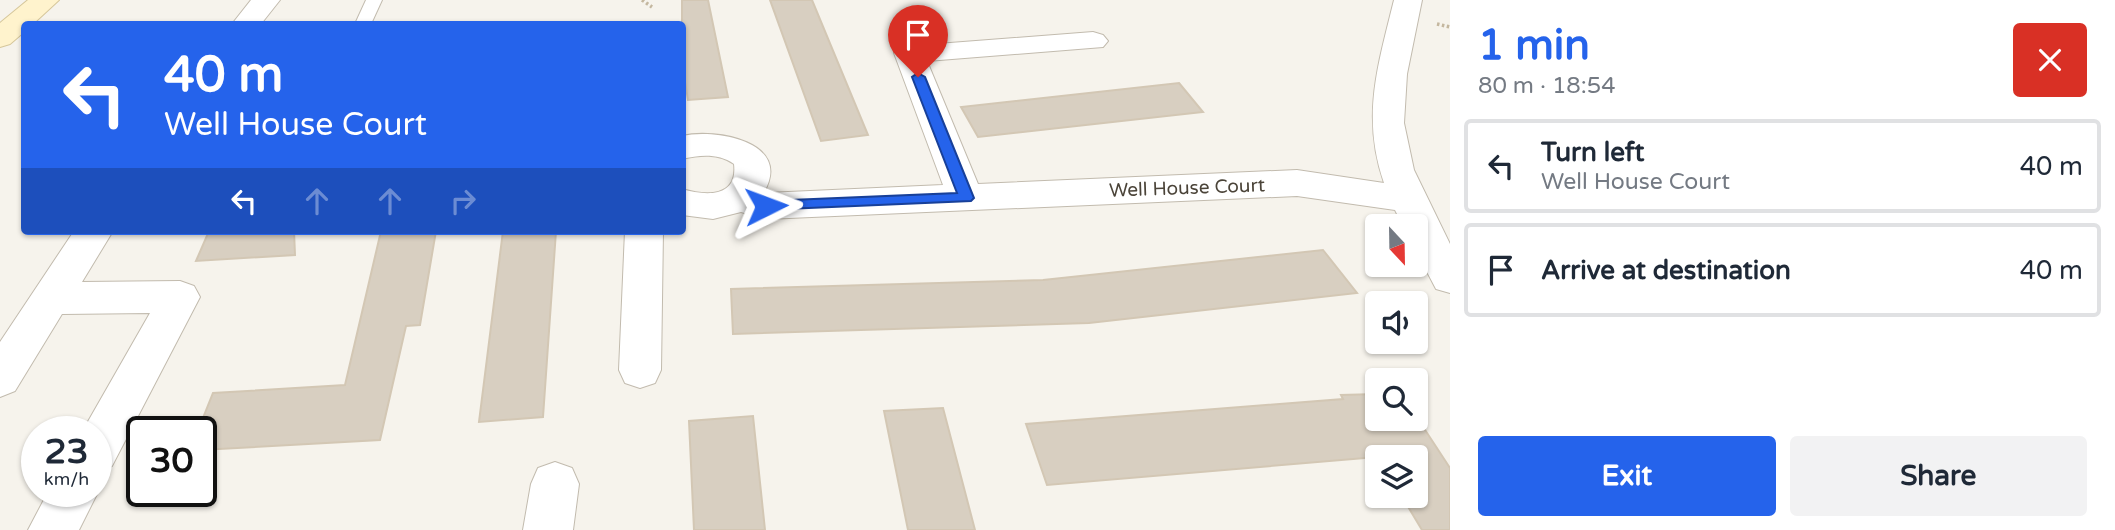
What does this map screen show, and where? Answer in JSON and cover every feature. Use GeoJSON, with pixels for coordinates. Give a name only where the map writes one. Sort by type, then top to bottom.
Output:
{"type":"FeatureCollection","features":[{"type":"Feature","properties":{"kind":"street"},"geometry":{"type":"LineString","coordinates":[[0,37],[45,0]]}},
{"type":"Feature","properties":{"kind":"street"},"geometry":{"type":"LineString","coordinates":[[248,21],[266,0]]}},
{"type":"Feature","properties":{"kind":"street"},"geometry":{"type":"LineString","coordinates":[[1408,0],[1388,100],[1391,144],[1407,200],[1450,278]]}},
{"type":"Feature","properties":{"kind":"street"},"geometry":{"type":"LineString","coordinates":[[966,198],[909,53],[1093,41]]}},
{"type":"Feature","properties":{"kind":"street"},"geometry":{"type":"LineString","coordinates":[[686,147],[709,143],[727,146],[740,153],[750,163],[752,176],[748,188],[738,198]]}},
{"type":"Feature","properties":{"kind":"street","name":"Well House Court"},"geometry":{"type":"LineString","coordinates":[[686,203],[703,207],[722,205],[738,198],[766,206],[1297,183],[1407,200]]}},
{"type":"Feature","properties":{"kind":"street"},"geometry":{"type":"LineString","coordinates":[[0,378],[91,235]]}},
{"type":"Feature","properties":{"kind":"street"},"geometry":{"type":"LineString","coordinates":[[640,370],[644,235]]}},
{"type":"Feature","properties":{"kind":"street"},"geometry":{"type":"LineString","coordinates":[[51,299],[180,297],[112,422]]}},
{"type":"Feature","properties":{"kind":"street"},"geometry":{"type":"LineString","coordinates":[[548,530],[555,484]]}},
{"type":"Feature","properties":{"kind":"street"},"geometry":{"type":"LineString","coordinates":[[53,530],[66,507]]}},
{"type":"Feature","properties":{"kind":"lane"},"geometry":{"type":"LineString","coordinates":[[364,21],[374,0]]}},
{"type":"Feature","properties":{"kind":"path"},"geometry":{"type":"LineString","coordinates":[[642,0],[652,7]]}},
{"type":"Feature","properties":{"kind":"building"},"geometry":{"type":"Polygon","coordinates":[[[682,0],[708,0],[728,97],[688,100],[686,21],[682,21],[682,0]]]}},
{"type":"Feature","properties":{"kind":"building"},"geometry":{"type":"Polygon","coordinates":[[[770,0],[812,0],[868,135],[821,141],[770,0]]]}},
{"type":"Feature","properties":{"kind":"building"},"geometry":{"type":"Polygon","coordinates":[[[1179,83],[1203,112],[978,137],[961,107],[1179,83]]]}},
{"type":"Feature","properties":{"kind":"building"},"geometry":{"type":"Polygon","coordinates":[[[207,235],[294,235],[295,255],[196,261],[207,235]]]}},
{"type":"Feature","properties":{"kind":"building"},"geometry":{"type":"Polygon","coordinates":[[[380,235],[435,235],[420,325],[406,326],[380,440],[217,449],[217,416],[204,416],[213,393],[345,385],[380,235]]]}},
{"type":"Feature","properties":{"kind":"building"},"geometry":{"type":"Polygon","coordinates":[[[502,235],[556,235],[543,417],[479,422],[502,235]]]}},
{"type":"Feature","properties":{"kind":"building"},"geometry":{"type":"Polygon","coordinates":[[[1323,250],[1357,293],[1089,323],[733,334],[731,289],[1043,280],[1323,250]]]}},
{"type":"Feature","properties":{"kind":"building"},"geometry":{"type":"Polygon","coordinates":[[[1365,394],[1365,431],[1426,431],[1450,468],[1450,530],[1422,530],[1409,508],[1428,508],[1428,445],[1365,445],[1365,458],[1047,485],[1026,424],[1343,399],[1341,395],[1365,394]]]}},
{"type":"Feature","properties":{"kind":"building"},"geometry":{"type":"Polygon","coordinates":[[[943,408],[975,530],[908,530],[884,411],[943,408]]]}},
{"type":"Feature","properties":{"kind":"building"},"geometry":{"type":"Polygon","coordinates":[[[753,416],[765,530],[694,530],[689,421],[753,416]]]}},
{"type":"Feature","properties":{"kind":"route"},"geometry":{"type":"LineString","coordinates":[[766,206],[966,198],[918,77]]}}]}
